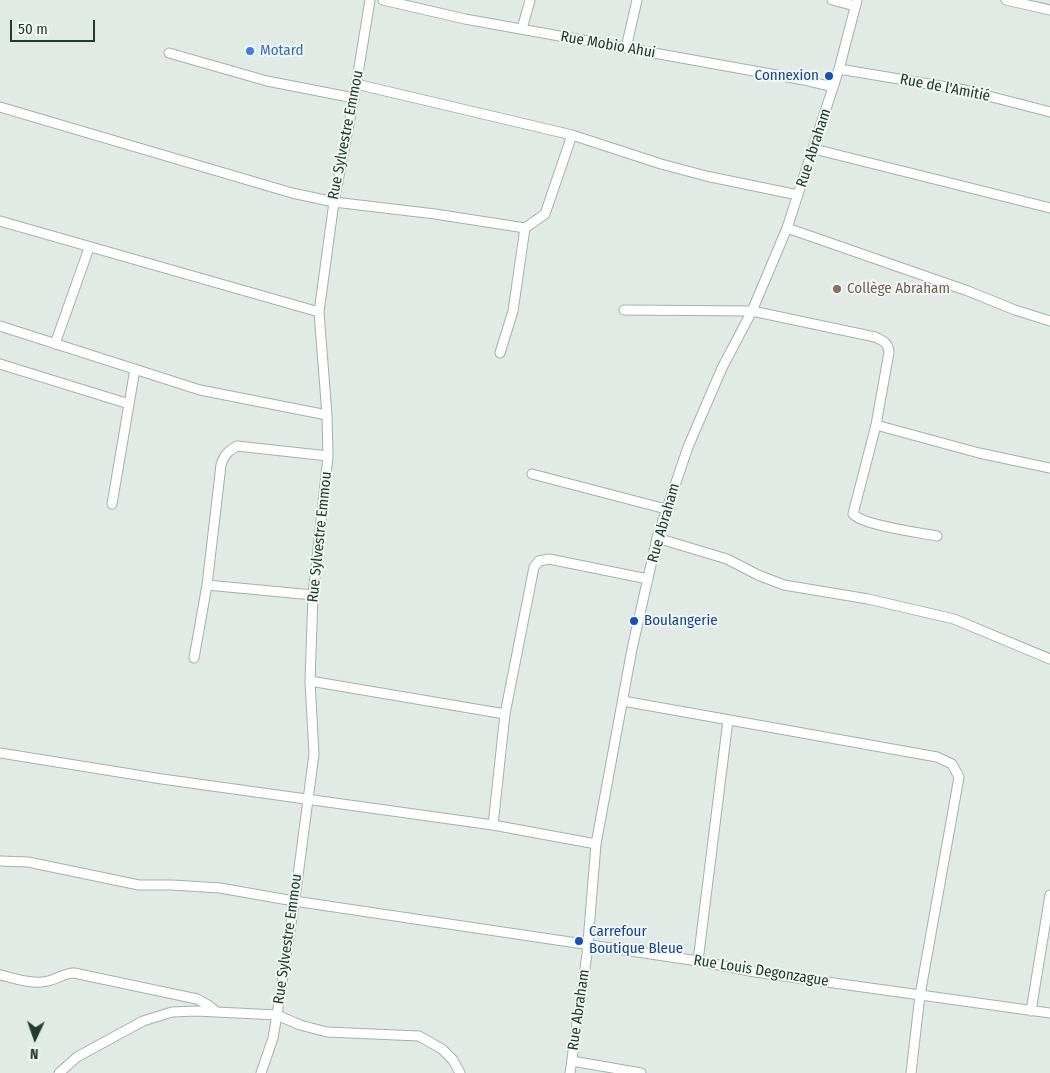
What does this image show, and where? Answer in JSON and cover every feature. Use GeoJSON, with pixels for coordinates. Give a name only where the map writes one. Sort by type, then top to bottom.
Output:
{"type":"FeatureCollection","features":[{"type":"Feature","properties":{"kind":"street","name":"Rue Sylvestre Emmou"},"geometry":{"type":"LineString","coordinates":[[260,1073],[273,1038],[277,1015],[314,754],[310,681],[313,595],[328,456],[327,415],[319,312],[334,202],[370,0]]}},
{"type":"Feature","properties":{"kind":"street","name":"Rue Mobio Ahui"},"geometry":{"type":"LineString","coordinates":[[382,0],[465,19],[804,80],[833,87]]}},
{"type":"Feature","properties":{"kind":"street"},"geometry":{"type":"LineString","coordinates":[[522,29],[530,0]]}},
{"type":"Feature","properties":{"kind":"street"},"geometry":{"type":"LineString","coordinates":[[626,48],[637,0]]}},
{"type":"Feature","properties":{"kind":"street"},"geometry":{"type":"LineString","coordinates":[[832,0],[856,3]]}},
{"type":"Feature","properties":{"kind":"street"},"geometry":{"type":"LineString","coordinates":[[1006,0],[1050,10]]}},
{"type":"Feature","properties":{"kind":"street","name":"Rue Abraham"},"geometry":{"type":"LineString","coordinates":[[570,1073],[587,945],[596,844],[632,649],[657,538],[666,508],[699,420],[722,368],[752,311],[787,228],[839,70],[856,3]]}},
{"type":"Feature","properties":{"kind":"street"},"geometry":{"type":"LineString","coordinates":[[169,53],[267,81],[354,98]]}},
{"type":"Feature","properties":{"kind":"street","name":"Rue de l'Amitié"},"geometry":{"type":"LineString","coordinates":[[839,70],[965,90],[1050,112]]}},
{"type":"Feature","properties":{"kind":"street"},"geometry":{"type":"LineString","coordinates":[[356,84],[572,135],[706,176],[798,195]]}},
{"type":"Feature","properties":{"kind":"street"},"geometry":{"type":"LineString","coordinates":[[0,107],[232,177],[292,193],[334,202],[435,214],[525,228],[545,214],[572,135]]}},
{"type":"Feature","properties":{"kind":"street"},"geometry":{"type":"LineString","coordinates":[[814,149],[1050,208]]}},
{"type":"Feature","properties":{"kind":"street"},"geometry":{"type":"LineString","coordinates":[[0,221],[89,248],[319,312]]}},
{"type":"Feature","properties":{"kind":"street"},"geometry":{"type":"LineString","coordinates":[[500,353],[512,312],[525,228]]}},
{"type":"Feature","properties":{"kind":"street"},"geometry":{"type":"LineString","coordinates":[[787,228],[968,290],[1015,310],[1050,321]]}},
{"type":"Feature","properties":{"kind":"street"},"geometry":{"type":"LineString","coordinates":[[55,344],[89,248]]}},
{"type":"Feature","properties":{"kind":"street"},"geometry":{"type":"LineString","coordinates":[[624,310],[752,311],[875,337],[885,342],[888,345],[888,352],[876,425],[853,514],[856,517],[873,523],[937,536]]}},
{"type":"Feature","properties":{"kind":"street"},"geometry":{"type":"LineString","coordinates":[[0,326],[200,390],[327,415]]}},
{"type":"Feature","properties":{"kind":"street"},"geometry":{"type":"LineString","coordinates":[[0,364],[129,404]]}},
{"type":"Feature","properties":{"kind":"street"},"geometry":{"type":"LineString","coordinates":[[112,504],[135,369]]}},
{"type":"Feature","properties":{"kind":"street"},"geometry":{"type":"LineString","coordinates":[[876,425],[979,454],[1050,468]]}},
{"type":"Feature","properties":{"kind":"street"},"geometry":{"type":"LineString","coordinates":[[194,658],[207,586],[223,457],[229,450],[237,446],[328,456]]}},
{"type":"Feature","properties":{"kind":"street"},"geometry":{"type":"LineString","coordinates":[[532,474],[666,508]]}},
{"type":"Feature","properties":{"kind":"street"},"geometry":{"type":"LineString","coordinates":[[657,538],[727,559],[758,575],[784,585],[876,601],[954,619],[1050,659]]}},
{"type":"Feature","properties":{"kind":"street"},"geometry":{"type":"LineString","coordinates":[[492,825],[505,714],[534,567],[539,561],[549,559],[648,579]]}},
{"type":"Feature","properties":{"kind":"street"},"geometry":{"type":"LineString","coordinates":[[207,586],[313,595]]}},
{"type":"Feature","properties":{"kind":"street"},"geometry":{"type":"LineString","coordinates":[[310,681],[505,714]]}},
{"type":"Feature","properties":{"kind":"street"},"geometry":{"type":"LineString","coordinates":[[623,701],[937,757],[952,764],[959,777],[920,995],[911,1073]]}},
{"type":"Feature","properties":{"kind":"street"},"geometry":{"type":"LineString","coordinates":[[698,961],[728,720]]}},
{"type":"Feature","properties":{"kind":"street"},"geometry":{"type":"LineString","coordinates":[[0,753],[162,779],[492,825],[596,844]]}},
{"type":"Feature","properties":{"kind":"street","name":"Rue Louis Degonzague"},"geometry":{"type":"LineString","coordinates":[[0,861],[28,862],[139,885],[172,884],[220,888],[294,901],[698,961],[755,972],[1050,1013]]}},
{"type":"Feature","properties":{"kind":"street"},"geometry":{"type":"LineString","coordinates":[[1031,1010],[1050,895]]}},
{"type":"Feature","properties":{"kind":"street"},"geometry":{"type":"LineString","coordinates":[[0,975],[43,982],[50,981],[66,973],[74,973],[197,1000],[217,1012]]}},
{"type":"Feature","properties":{"kind":"street"},"geometry":{"type":"LineString","coordinates":[[59,1073],[77,1057],[143,1021],[172,1012],[217,1012],[277,1015],[300,1025],[326,1032],[419,1036],[442,1049],[453,1060],[460,1073]]}},
{"type":"Feature","properties":{"kind":"street"},"geometry":{"type":"LineString","coordinates":[[572,1061],[641,1073]]}},
{"type":"Feature","properties":{"kind":"place","name":"Motard"},"geometry":{"type":"Point","coordinates":[250,51]}},
{"type":"Feature","properties":{"kind":"place","name":"Connexion"},"geometry":{"type":"Point","coordinates":[829,76]}},
{"type":"Feature","properties":{"kind":"place","name":"Collège Abraham"},"geometry":{"type":"Point","coordinates":[837,289]}},
{"type":"Feature","properties":{"kind":"place","name":"Boulangerie"},"geometry":{"type":"Point","coordinates":[634,621]}},
{"type":"Feature","properties":{"kind":"place","name":"Carrefour Boutique Bleue"},"geometry":{"type":"Point","coordinates":[579,941]}}]}
